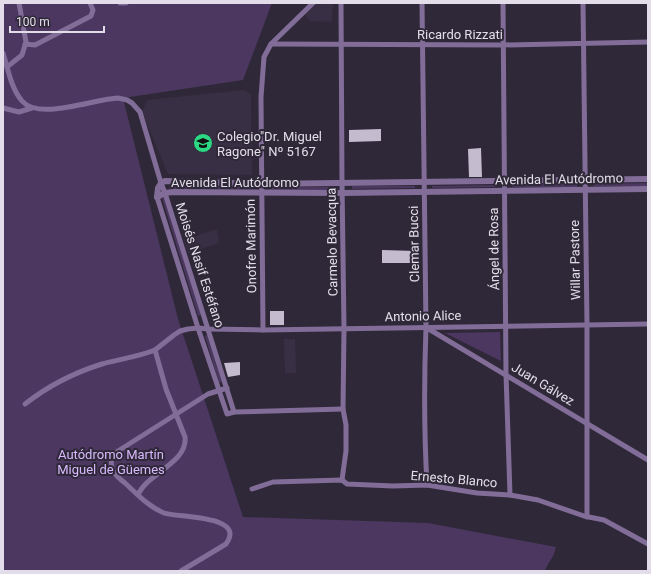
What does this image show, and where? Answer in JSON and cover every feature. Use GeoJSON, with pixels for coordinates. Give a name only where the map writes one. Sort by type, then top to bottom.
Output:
{"type":"FeatureCollection","features":[{"type":"Feature","properties":{"kind":"street"},"geometry":{"type":"LineString","coordinates":[[7,67],[22,55],[25,44],[25,35],[19,3]]}},
{"type":"Feature","properties":{"kind":"street"},"geometry":{"type":"LineString","coordinates":[[25,44],[35,45],[91,16],[93,13],[90,3]]}},
{"type":"Feature","properties":{"kind":"street"},"geometry":{"type":"LineString","coordinates":[[120,3],[126,3]]}},
{"type":"Feature","properties":{"kind":"street"},"geometry":{"type":"LineString","coordinates":[[271,44],[313,3]]}},
{"type":"Feature","properties":{"kind":"street","name":"Carmelo Bevacqua"},"geometry":{"type":"LineString","coordinates":[[342,3],[341,45],[344,409],[346,425],[346,451],[342,480]]}},
{"type":"Feature","properties":{"kind":"street","name":"Clemar Bucci"},"geometry":{"type":"LineString","coordinates":[[422,3],[426,327],[424,374],[427,485]]}},
{"type":"Feature","properties":{"kind":"street","name":"Ángel de Rosa"},"geometry":{"type":"LineString","coordinates":[[503,3],[506,374],[510,495]]}},
{"type":"Feature","properties":{"kind":"street","name":"Willar Pastore"},"geometry":{"type":"LineString","coordinates":[[583,3],[587,325],[587,517]]}},
{"type":"Feature","properties":{"kind":"street","name":"Ricardo Rizzati"},"geometry":{"type":"LineString","coordinates":[[271,44],[503,45],[648,42]]}},
{"type":"Feature","properties":{"kind":"street","name":"Onofre Marimón"},"geometry":{"type":"LineString","coordinates":[[263,330],[261,90],[264,57],[271,44]]}},
{"type":"Feature","properties":{"kind":"street"},"geometry":{"type":"LineString","coordinates":[[3,53],[17,94],[22,101],[32,108]]}},
{"type":"Feature","properties":{"kind":"street","name":"Moisés Nasif Estéfano"},"geometry":{"type":"LineString","coordinates":[[3,108],[19,112],[32,108],[52,110],[111,98],[127,100],[138,108],[160,183],[165,193],[209,329],[234,412],[227,414],[157,197]]}},
{"type":"Feature","properties":{"kind":"street","name":"Avenida El Autódromo"},"geometry":{"type":"LineString","coordinates":[[157,197],[160,183],[165,181],[261,184],[648,179]]}},
{"type":"Feature","properties":{"kind":"street","name":"Avenida El Autódromo"},"geometry":{"type":"LineString","coordinates":[[157,197],[165,193],[342,193],[648,188]]}},
{"type":"Feature","properties":{"kind":"street","name":"Antonio Alice"},"geometry":{"type":"LineString","coordinates":[[25,404],[41,391],[70,376],[100,365],[147,354],[180,332],[198,328],[263,330],[648,324]]}},
{"type":"Feature","properties":{"kind":"street","name":"Juan Gálvez"},"geometry":{"type":"LineString","coordinates":[[426,327],[648,460]]}},
{"type":"Feature","properties":{"kind":"street"},"geometry":{"type":"LineString","coordinates":[[138,495],[144,484],[176,458],[184,449],[186,444],[185,437],[161,376],[155,350]]}},
{"type":"Feature","properties":{"kind":"street"},"geometry":{"type":"LineString","coordinates":[[181,571],[226,544],[231,537],[230,529],[222,523],[214,520],[171,515],[149,504],[116,476],[112,469],[112,458],[118,451],[208,394],[227,388]]}},
{"type":"Feature","properties":{"kind":"street"},"geometry":{"type":"LineString","coordinates":[[234,412],[344,409]]}},
{"type":"Feature","properties":{"kind":"street","name":"Ernesto Blanco"},"geometry":{"type":"LineString","coordinates":[[252,490],[273,482],[342,480],[347,484],[393,486],[427,485],[477,493],[510,495],[544,501],[587,517],[604,520],[648,544]]}},
{"type":"Feature","properties":{"kind":"shaded area"},"geometry":{"type":"Polygon","coordinates":[[[316,3],[333,3],[332,22],[310,21],[304,14],[316,3]]]}},
{"type":"Feature","properties":{"kind":"shaded area","name":"Colegio\"Dr. Miguel Ragone\" Nº 5167"},"geometry":{"type":"Polygon","coordinates":[[[244,90],[251,94],[252,175],[168,174],[142,112],[147,100],[244,90]]]}},
{"type":"Feature","properties":{"kind":"shaded area"},"geometry":{"type":"Polygon","coordinates":[[[217,229],[219,243],[188,253],[184,240],[217,229]]]}},
{"type":"Feature","properties":{"kind":"shaded area"},"geometry":{"type":"Polygon","coordinates":[[[284,339],[295,339],[296,373],[285,373],[284,339]]]}},
{"type":"Feature","properties":{"kind":"green space","name":"Autódromo Martín Miguel de Güemes"},"geometry":{"type":"Polygon","coordinates":[[[3,3],[272,3],[243,80],[123,98],[178,319],[243,517],[428,523],[556,547],[545,571],[3,571],[3,3]]]}},
{"type":"Feature","properties":{"kind":"green space"},"geometry":{"type":"Polygon","coordinates":[[[648,183],[648,186],[593,186],[593,184],[648,183]]]}},
{"type":"Feature","properties":{"kind":"green space"},"geometry":{"type":"Polygon","coordinates":[[[512,184],[577,184],[577,187],[512,187],[512,184]]]}},
{"type":"Feature","properties":{"kind":"green space"},"geometry":{"type":"Polygon","coordinates":[[[496,185],[496,187],[432,188],[432,186],[496,185]]]}},
{"type":"Feature","properties":{"kind":"green space"},"geometry":{"type":"Polygon","coordinates":[[[169,186],[252,187],[252,189],[169,189],[169,186]]]}},
{"type":"Feature","properties":{"kind":"green space"},"geometry":{"type":"Polygon","coordinates":[[[352,186],[415,186],[415,188],[352,189],[352,186]]]}},
{"type":"Feature","properties":{"kind":"green space"},"geometry":{"type":"Polygon","coordinates":[[[269,187],[335,187],[335,190],[269,190],[269,187]]]}},
{"type":"Feature","properties":{"kind":"green space"},"geometry":{"type":"Polygon","coordinates":[[[165,197],[201,315],[198,316],[162,198],[165,197]]]}},
{"type":"Feature","properties":{"kind":"green space"},"geometry":{"type":"Polygon","coordinates":[[[500,332],[501,361],[445,333],[500,332]]]}},
{"type":"Feature","properties":{"kind":"green space"},"geometry":{"type":"Polygon","coordinates":[[[207,335],[222,382],[219,383],[205,336],[207,335]]]}},
{"type":"Feature","properties":{"kind":"building"},"geometry":{"type":"Polygon","coordinates":[[[381,129],[381,141],[349,142],[349,130],[381,129]]]}},
{"type":"Feature","properties":{"kind":"building"},"geometry":{"type":"Polygon","coordinates":[[[481,148],[482,177],[469,177],[468,149],[481,148]]]}},
{"type":"Feature","properties":{"kind":"building"},"geometry":{"type":"Polygon","coordinates":[[[382,250],[416,251],[416,263],[382,263],[382,250]]]}},
{"type":"Feature","properties":{"kind":"building"},"geometry":{"type":"Polygon","coordinates":[[[270,311],[284,311],[284,325],[270,325],[270,311]]]}},
{"type":"Feature","properties":{"kind":"building"},"geometry":{"type":"Polygon","coordinates":[[[240,362],[240,375],[228,377],[224,363],[240,362]]]}},
{"type":"Feature","properties":{"kind":"place","name":"Colegio\"Dr. Miguel Ragone\" Nº 5167"},"geometry":{"type":"Point","coordinates":[203,143]}}]}
